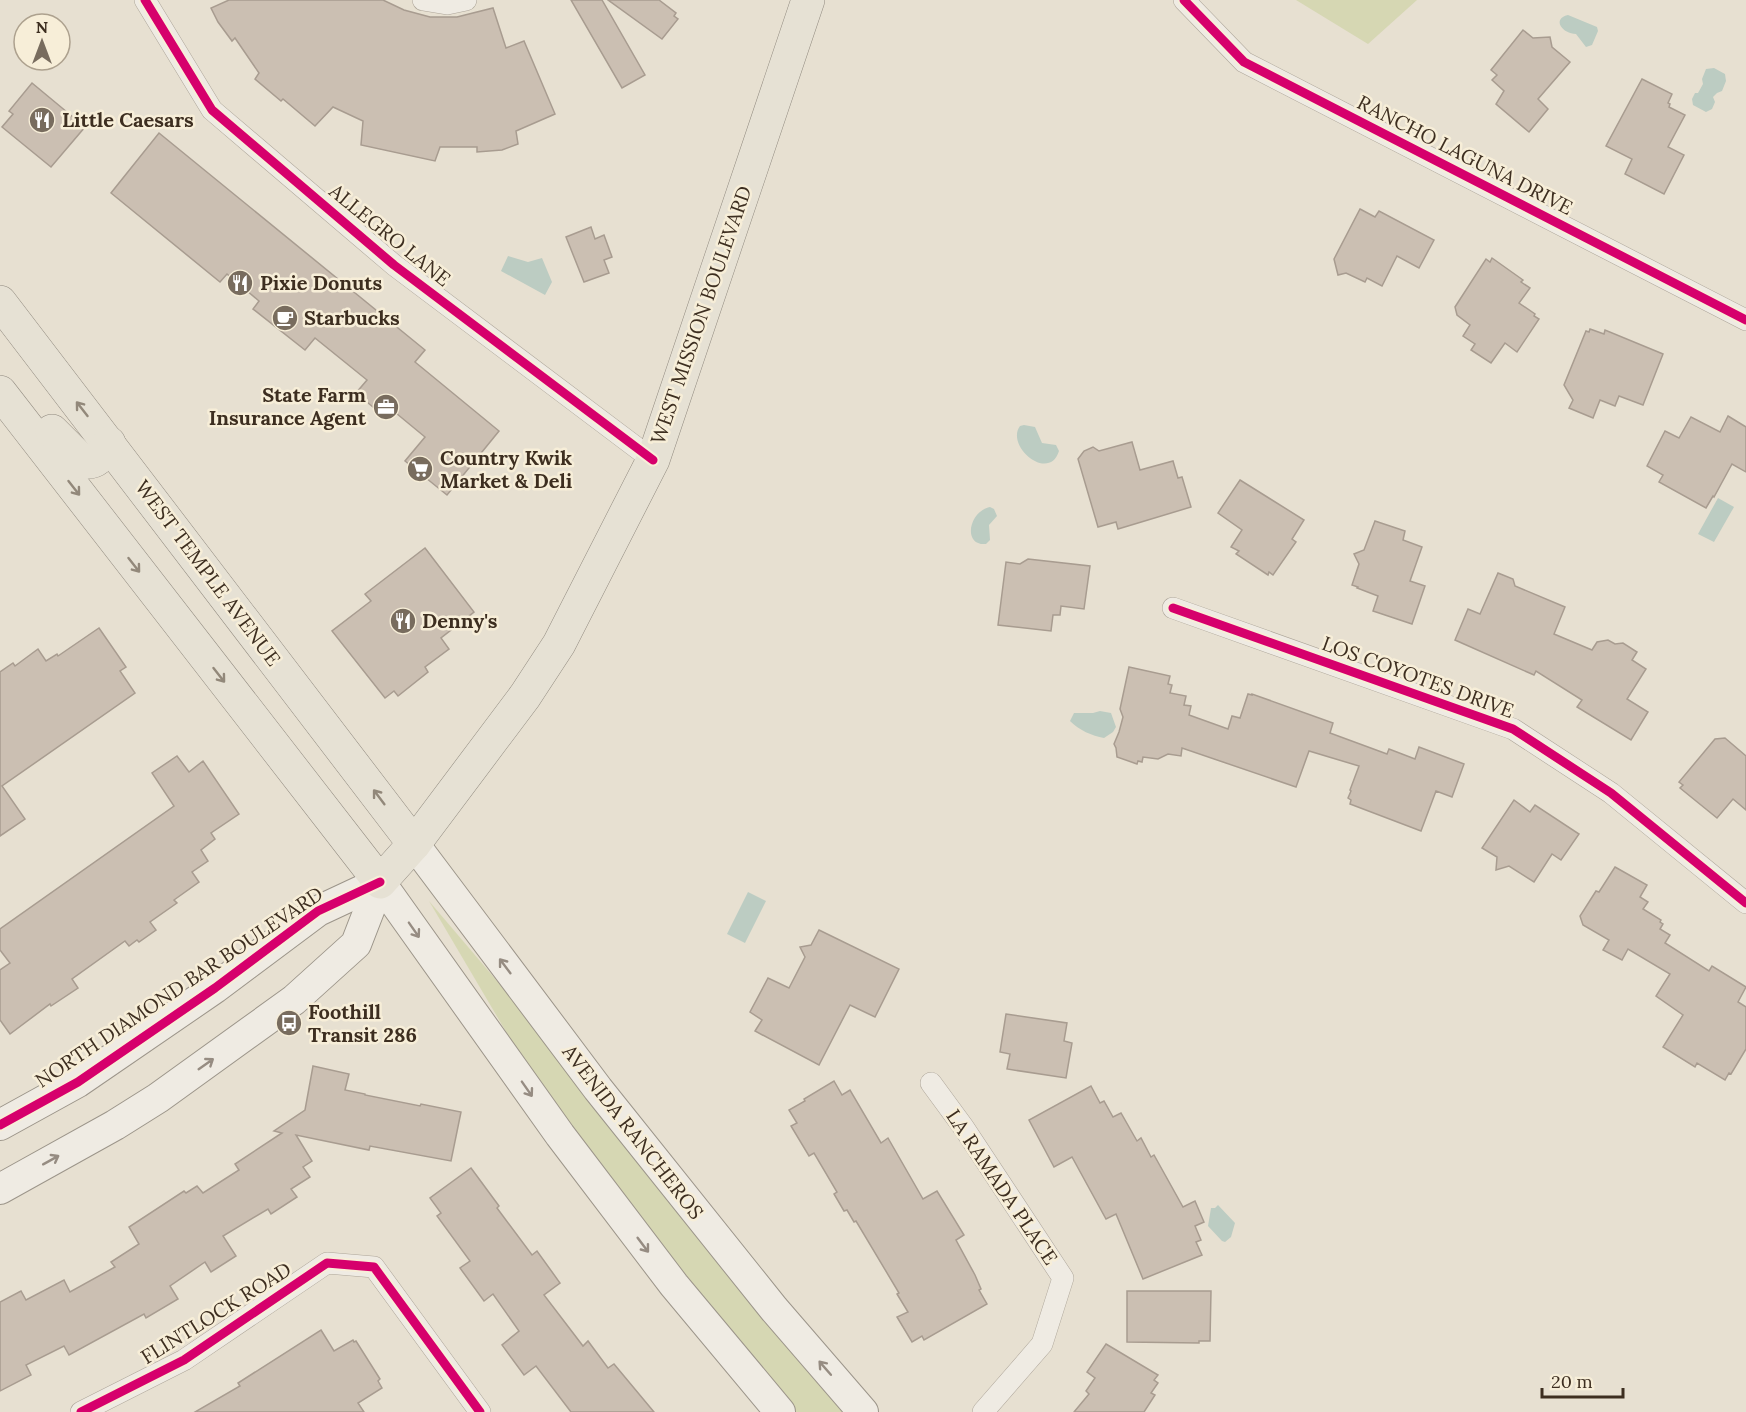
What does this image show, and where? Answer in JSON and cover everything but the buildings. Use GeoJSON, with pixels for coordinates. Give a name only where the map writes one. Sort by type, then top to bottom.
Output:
{"type":"FeatureCollection","features":[{"type":"Feature","properties":{"kind":"main road","name":"WEST MISSION BOULEVARD"},"geometry":{"type":"LineString","coordinates":[[380,882],[414,844],[525,696],[559,644],[652,460],[808,0]]}},
{"type":"Feature","properties":{"kind":"main road","name":"WEST TEMPLE AVENUE"},"geometry":{"type":"LineString","coordinates":[[0,302],[414,844]]}},
{"type":"Feature","properties":{"kind":"main road"},"geometry":{"type":"LineString","coordinates":[[0,383],[83,462],[92,463],[100,458],[109,443]]}},
{"type":"Feature","properties":{"kind":"main road"},"geometry":{"type":"LineString","coordinates":[[0,392],[380,882],[560,1135],[659,1266],[780,1412]]}},
{"type":"Feature","properties":{"kind":"main road","name":"AVENIDA RANCHEROS"},"geometry":{"type":"LineString","coordinates":[[414,844],[598,1089],[774,1309],[863,1412]]}},
{"type":"Feature","properties":{"kind":"main road"},"geometry":{"type":"LineString","coordinates":[[0,1189],[115,1125],[158,1098],[294,1000],[356,945],[380,882]]}},
{"type":"Feature","properties":{"kind":"main road","name":"NORTH DIAMOND BAR BOULEVARD"},"geometry":{"type":"LineString","coordinates":[[0,1125],[78,1082],[215,988],[318,911],[380,882]]}},
{"type":"Feature","properties":{"kind":"street"},"geometry":{"type":"LineString","coordinates":[[423,0],[447,4],[466,0]]}},
{"type":"Feature","properties":{"kind":"street","name":"RANCHO LAGUNA DRIVE"},"geometry":{"type":"LineString","coordinates":[[1184,0],[1244,62],[1746,320]]}},
{"type":"Feature","properties":{"kind":"street","name":"ALLEGRO LANE"},"geometry":{"type":"LineString","coordinates":[[155,3],[212,110],[394,265],[652,460]]}},
{"type":"Feature","properties":{"kind":"street","name":"LOS COYOTES DRIVE"},"geometry":{"type":"LineString","coordinates":[[1173,608],[1513,729],[1611,793],[1746,903]]}},
{"type":"Feature","properties":{"kind":"street","name":"LA RAMADA PLACE"},"geometry":{"type":"LineString","coordinates":[[930,1083],[964,1128],[1063,1278],[1042,1344],[983,1412]]}},
{"type":"Feature","properties":{"kind":"street","name":"FLINTLOCK ROAD"},"geometry":{"type":"LineString","coordinates":[[81,1412],[184,1360],[327,1263],[374,1267],[480,1412]]}},
{"type":"Feature","properties":{"kind":"green space"},"geometry":{"type":"Polygon","coordinates":[[[1296,0],[1417,0],[1368,44],[1296,0]]]}},
{"type":"Feature","properties":{"kind":"green space"},"geometry":{"type":"Polygon","coordinates":[[[429,901],[583,1082],[854,1412],[793,1412],[571,1142],[429,901]]]}},
{"type":"Feature","properties":{"kind":"shaded area"},"geometry":{"type":"Polygon","coordinates":[[[1568,15],[1597,27],[1598,31],[1592,45],[1586,47],[1576,34],[1563,29],[1560,20],[1568,15]]]}},
{"type":"Feature","properties":{"kind":"shaded area"},"geometry":{"type":"Polygon","coordinates":[[[1714,68],[1725,74],[1726,81],[1722,91],[1713,97],[1715,102],[1712,109],[1706,112],[1693,105],[1692,99],[1703,84],[1702,79],[1706,69],[1714,68]]]}},
{"type":"Feature","properties":{"kind":"shaded area"},"geometry":{"type":"Polygon","coordinates":[[[508,256],[528,262],[542,258],[552,282],[545,295],[501,271],[508,256]]]}},
{"type":"Feature","properties":{"kind":"shaded area"},"geometry":{"type":"Polygon","coordinates":[[[1020,426],[1035,427],[1042,443],[1056,445],[1059,451],[1054,460],[1047,463],[1038,462],[1023,451],[1018,443],[1017,434],[1020,426]]]}},
{"type":"Feature","properties":{"kind":"shaded area"},"geometry":{"type":"Polygon","coordinates":[[[1718,498],[1734,507],[1714,542],[1698,534],[1718,498]]]}},
{"type":"Feature","properties":{"kind":"shaded area"},"geometry":{"type":"Polygon","coordinates":[[[990,507],[994,509],[997,516],[989,525],[990,540],[986,544],[978,543],[971,534],[973,521],[983,510],[990,507]]]}},
{"type":"Feature","properties":{"kind":"shaded area"},"geometry":{"type":"Polygon","coordinates":[[[1100,711],[1111,713],[1116,727],[1104,738],[1086,732],[1070,721],[1074,713],[1100,711]]]}},
{"type":"Feature","properties":{"kind":"shaded area"},"geometry":{"type":"Polygon","coordinates":[[[748,892],[766,901],[745,943],[727,934],[748,892]]]}},
{"type":"Feature","properties":{"kind":"shaded area"},"geometry":{"type":"Polygon","coordinates":[[[1218,1205],[1235,1223],[1231,1237],[1225,1242],[1208,1226],[1211,1208],[1218,1205]]]}},
{"type":"Feature","properties":{"kind":"cycle path"},"geometry":{"type":"LineString","coordinates":[[145,0],[212,110],[394,265],[653,460]]}},
{"type":"Feature","properties":{"kind":"cycle path"},"geometry":{"type":"LineString","coordinates":[[1184,0],[1244,62],[1746,320]]}},
{"type":"Feature","properties":{"kind":"cycle path"},"geometry":{"type":"LineString","coordinates":[[1173,608],[1513,729],[1611,793],[1746,903]]}},
{"type":"Feature","properties":{"kind":"cycle path"},"geometry":{"type":"LineString","coordinates":[[0,1125],[78,1082],[215,988],[318,911],[380,882]]}},
{"type":"Feature","properties":{"kind":"cycle path"},"geometry":{"type":"LineString","coordinates":[[81,1412],[184,1360],[327,1263],[374,1267],[480,1412]]}},
{"type":"Feature","properties":{"kind":"place","name":"Little Caesars"},"geometry":{"type":"Point","coordinates":[42,120]}},
{"type":"Feature","properties":{"kind":"place","name":"Pixie Donuts"},"geometry":{"type":"Point","coordinates":[240,283]}},
{"type":"Feature","properties":{"kind":"place","name":"Starbucks"},"geometry":{"type":"Point","coordinates":[285,318]}},
{"type":"Feature","properties":{"kind":"place","name":"State Farm Insurance Agent"},"geometry":{"type":"Point","coordinates":[386,407]}},
{"type":"Feature","properties":{"kind":"place","name":"Country Kwik Market & Deli"},"geometry":{"type":"Point","coordinates":[420,469]}},
{"type":"Feature","properties":{"kind":"place","name":"Denny's"},"geometry":{"type":"Point","coordinates":[403,621]}},
{"type":"Feature","properties":{"kind":"place","name":"Foothill Transit 286"},"geometry":{"type":"Point","coordinates":[289,1023]}}]}
